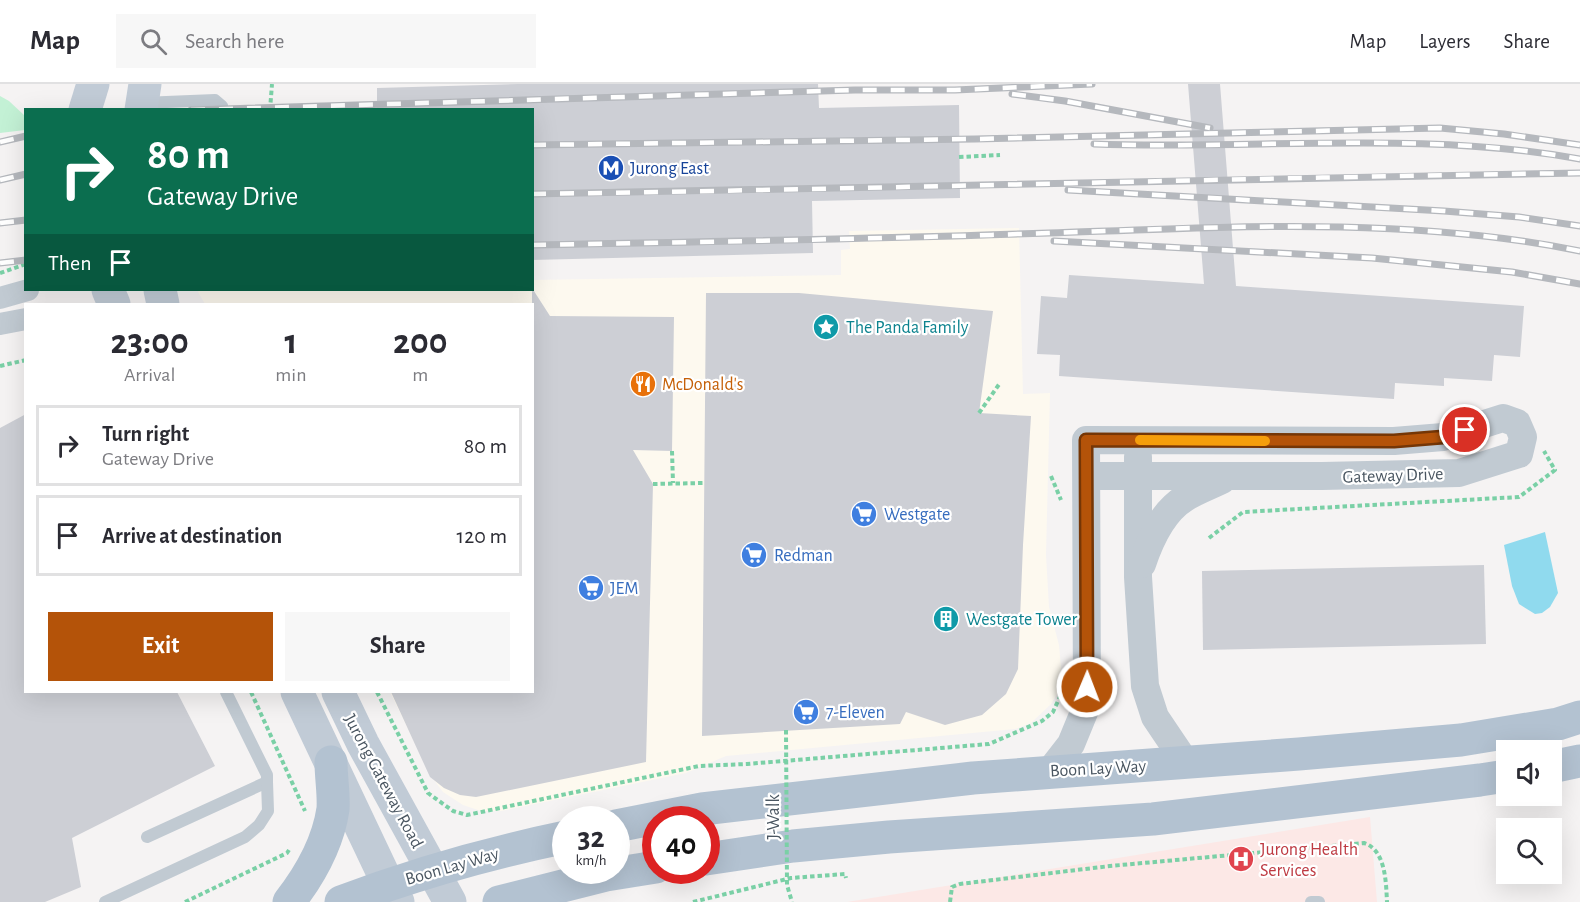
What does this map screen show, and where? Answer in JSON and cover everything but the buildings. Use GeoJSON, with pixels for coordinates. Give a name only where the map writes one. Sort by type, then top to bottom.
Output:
{"type":"FeatureCollection","features":[{"type":"Feature","properties":{"kind":"main road"},"geometry":{"type":"LineString","coordinates":[[87,108],[93,84]]}},
{"type":"Feature","properties":{"kind":"main road","name":"Jurong Gateway Road"},"geometry":{"type":"LineString","coordinates":[[297,693],[393,893]]}},
{"type":"Feature","properties":{"kind":"main road","name":"Jurong Gateway Road"},"geometry":{"type":"LineString","coordinates":[[338,693],[363,744],[450,902]]}},
{"type":"Feature","properties":{"kind":"main road","name":"Boon Lay Way"},"geometry":{"type":"LineString","coordinates":[[630,823],[702,809],[973,778],[1461,740],[1558,724],[1580,717]]}},
{"type":"Feature","properties":{"kind":"main road"},"geometry":{"type":"LineString","coordinates":[[1562,765],[1580,761]]}},
{"type":"Feature","properties":{"kind":"main road"},"geometry":{"type":"LineString","coordinates":[[289,902],[303,884],[326,839],[333,807],[331,762]]}},
{"type":"Feature","properties":{"kind":"main road"},"geometry":{"type":"LineString","coordinates":[[720,857],[794,846],[890,837],[1153,819],[1496,778]]}},
{"type":"Feature","properties":{"kind":"main road"},"geometry":{"type":"LineString","coordinates":[[630,823],[639,833],[639,846],[642,852]]}},
{"type":"Feature","properties":{"kind":"main road","name":"Boon Lay Way"},"geometry":{"type":"LineString","coordinates":[[341,902],[393,893],[432,871],[552,840]]}},
{"type":"Feature","properties":{"kind":"main road"},"geometry":{"type":"LineString","coordinates":[[500,902],[571,884]]}},
{"type":"Feature","properties":{"kind":"main road"},"geometry":{"type":"LineString","coordinates":[[583,902],[598,884]]}},
{"type":"Feature","properties":{"kind":"street"},"geometry":{"type":"LineString","coordinates":[[0,298],[24,291]]}},
{"type":"Feature","properties":{"kind":"street"},"geometry":{"type":"LineString","coordinates":[[0,324],[24,319]]}},
{"type":"Feature","properties":{"kind":"street","name":"Gateway Drive"},"geometry":{"type":"LineString","coordinates":[[1050,771],[1071,744],[1087,705],[1086,440],[1394,441],[1443,437],[1503,418],[1517,423],[1523,437],[1519,454],[1459,473],[1228,477],[1087,476]]}},
{"type":"Feature","properties":{"kind":"street"},"geometry":{"type":"LineString","coordinates":[[1139,440],[1138,577],[1145,686],[1155,717],[1186,763]]}},
{"type":"Feature","properties":{"kind":"street"},"geometry":{"type":"LineString","coordinates":[[1138,577],[1149,543],[1162,520],[1182,499],[1228,477]]}},
{"type":"Feature","properties":{"kind":"lane"},"geometry":{"type":"LineString","coordinates":[[142,99],[182,106],[215,100],[222,108]]}},
{"type":"Feature","properties":{"kind":"lane"},"geometry":{"type":"LineString","coordinates":[[105,902],[245,837],[259,825],[268,811],[267,775],[226,693]]}},
{"type":"Feature","properties":{"kind":"lane"},"geometry":{"type":"LineString","coordinates":[[147,837],[267,782]]}},
{"type":"Feature","properties":{"kind":"lane"},"geometry":{"type":"LineString","coordinates":[[1311,902],[1319,902]]}},
{"type":"Feature","properties":{"kind":"path"},"geometry":{"type":"LineString","coordinates":[[270,108],[272,84]]}},
{"type":"Feature","properties":{"kind":"path"},"geometry":{"type":"LineString","coordinates":[[959,157],[1000,155]]}},
{"type":"Feature","properties":{"kind":"path"},"geometry":{"type":"LineString","coordinates":[[0,273],[24,265]]}},
{"type":"Feature","properties":{"kind":"path"},"geometry":{"type":"LineString","coordinates":[[0,366],[24,360]]}},
{"type":"Feature","properties":{"kind":"path"},"geometry":{"type":"LineString","coordinates":[[979,413],[1000,383]]}},
{"type":"Feature","properties":{"kind":"path"},"geometry":{"type":"LineString","coordinates":[[672,451],[673,483]]}},
{"type":"Feature","properties":{"kind":"path"},"geometry":{"type":"LineString","coordinates":[[1209,538],[1243,512],[1519,497],[1556,470]]}},
{"type":"Feature","properties":{"kind":"path"},"geometry":{"type":"LineString","coordinates":[[653,484],[704,483]]}},
{"type":"Feature","properties":{"kind":"path"},"geometry":{"type":"LineString","coordinates":[[378,693],[428,794],[453,811],[467,815],[699,766],[989,744],[1042,722],[1053,712],[1058,700]]}},
{"type":"Feature","properties":{"kind":"path","name":"J-Walk"},"geometry":{"type":"LineString","coordinates":[[786,730],[787,885],[792,902]]}},
{"type":"Feature","properties":{"kind":"path"},"geometry":{"type":"LineString","coordinates":[[950,902],[952,888],[960,884],[1121,865],[1364,843],[1376,850],[1380,859],[1387,902]]}},
{"type":"Feature","properties":{"kind":"path"},"geometry":{"type":"LineString","coordinates":[[693,902],[791,878],[845,874],[846,878]]}},
{"type":"Feature","properties":{"kind":"shaded area"},"geometry":{"type":"Polygon","coordinates":[[[1019,228],[1023,394],[1050,393],[1046,555],[1049,607],[1059,645],[1061,668],[1059,691],[1051,704],[1031,723],[1015,729],[726,756],[686,773],[501,811],[481,811],[463,805],[443,792],[431,776],[390,693],[534,693],[534,303],[204,303],[198,291],[534,291],[534,280],[841,275],[841,250],[850,249],[849,231],[1019,228]]]}},
{"type":"Feature","properties":{"kind":"shaded area","name":"Jurong Health Services"},"geometry":{"type":"Polygon","coordinates":[[[1370,817],[1377,902],[847,902],[1370,817]]]}},
{"type":"Feature","properties":{"kind":"green space"},"geometry":{"type":"Polygon","coordinates":[[[0,96],[24,115],[24,130],[0,133],[0,96]]]}},
{"type":"Feature","properties":{"kind":"water"},"geometry":{"type":"Polygon","coordinates":[[[1545,532],[1558,593],[1550,607],[1542,613],[1535,614],[1519,604],[1512,586],[1504,545],[1545,532]]]}},
{"type":"Feature","properties":{"kind":"railway"},"geometry":{"type":"LineString","coordinates":[[257,108],[855,90],[955,90],[1092,84]]}},
{"type":"Feature","properties":{"kind":"railway"},"geometry":{"type":"LineString","coordinates":[[1012,94],[1065,101],[1210,128]]}},
{"type":"Feature","properties":{"kind":"railway"},"geometry":{"type":"LineString","coordinates":[[534,145],[975,139],[1440,128],[1580,145]]}},
{"type":"Feature","properties":{"kind":"railway"},"geometry":{"type":"LineString","coordinates":[[0,142],[24,136]]}},
{"type":"Feature","properties":{"kind":"railway"},"geometry":{"type":"LineString","coordinates":[[1094,144],[1399,143],[1520,150],[1580,159]]}},
{"type":"Feature","properties":{"kind":"railway"},"geometry":{"type":"LineString","coordinates":[[534,194],[1580,173]]}},
{"type":"Feature","properties":{"kind":"railway"},"geometry":{"type":"LineString","coordinates":[[0,180],[24,174]]}},
{"type":"Feature","properties":{"kind":"railway"},"geometry":{"type":"LineString","coordinates":[[1068,190],[1444,211],[1519,217],[1580,226]]}},
{"type":"Feature","properties":{"kind":"railway"},"geometry":{"type":"LineString","coordinates":[[0,223],[24,220]]}},
{"type":"Feature","properties":{"kind":"railway"},"geometry":{"type":"LineString","coordinates":[[534,245],[855,239],[1182,228],[1316,227],[1383,228],[1449,233],[1515,240],[1580,251]]}},
{"type":"Feature","properties":{"kind":"railway"},"geometry":{"type":"LineString","coordinates":[[1054,241],[1372,258],[1512,272],[1580,284]]}},
{"type":"Feature","properties":{"kind":"railway"},"geometry":{"type":"LineString","coordinates":[[0,263],[24,260]]}},
{"type":"Feature","properties":{"kind":"slow traffic"},"geometry":{"type":"LineString","coordinates":[[1140,440],[1265,441]]}},
{"type":"Feature","properties":{"kind":"place","name":"Jurong East"},"geometry":{"type":"Point","coordinates":[611,168]}},
{"type":"Feature","properties":{"kind":"place","name":"The Panda Family"},"geometry":{"type":"Point","coordinates":[826,327]}},
{"type":"Feature","properties":{"kind":"place","name":"McDonald's"},"geometry":{"type":"Point","coordinates":[643,384]}},
{"type":"Feature","properties":{"kind":"place","name":"Westgate"},"geometry":{"type":"Point","coordinates":[864,514]}},
{"type":"Feature","properties":{"kind":"place","name":"Redman"},"geometry":{"type":"Point","coordinates":[754,555]}},
{"type":"Feature","properties":{"kind":"place","name":"JEM"},"geometry":{"type":"Point","coordinates":[591,588]}},
{"type":"Feature","properties":{"kind":"place","name":"Westgate Tower"},"geometry":{"type":"Point","coordinates":[946,619]}},
{"type":"Feature","properties":{"kind":"place","name":"7-Eleven"},"geometry":{"type":"Point","coordinates":[806,712]}},
{"type":"Feature","properties":{"kind":"place","name":"Jurong Health Services"},"geometry":{"type":"Point","coordinates":[1241,859]}},
{"type":"Feature","properties":{"kind":"route"},"geometry":{"type":"LineString","coordinates":[[1087,687],[1086,440],[1394,441],[1443,437],[1465,430]]}}]}
